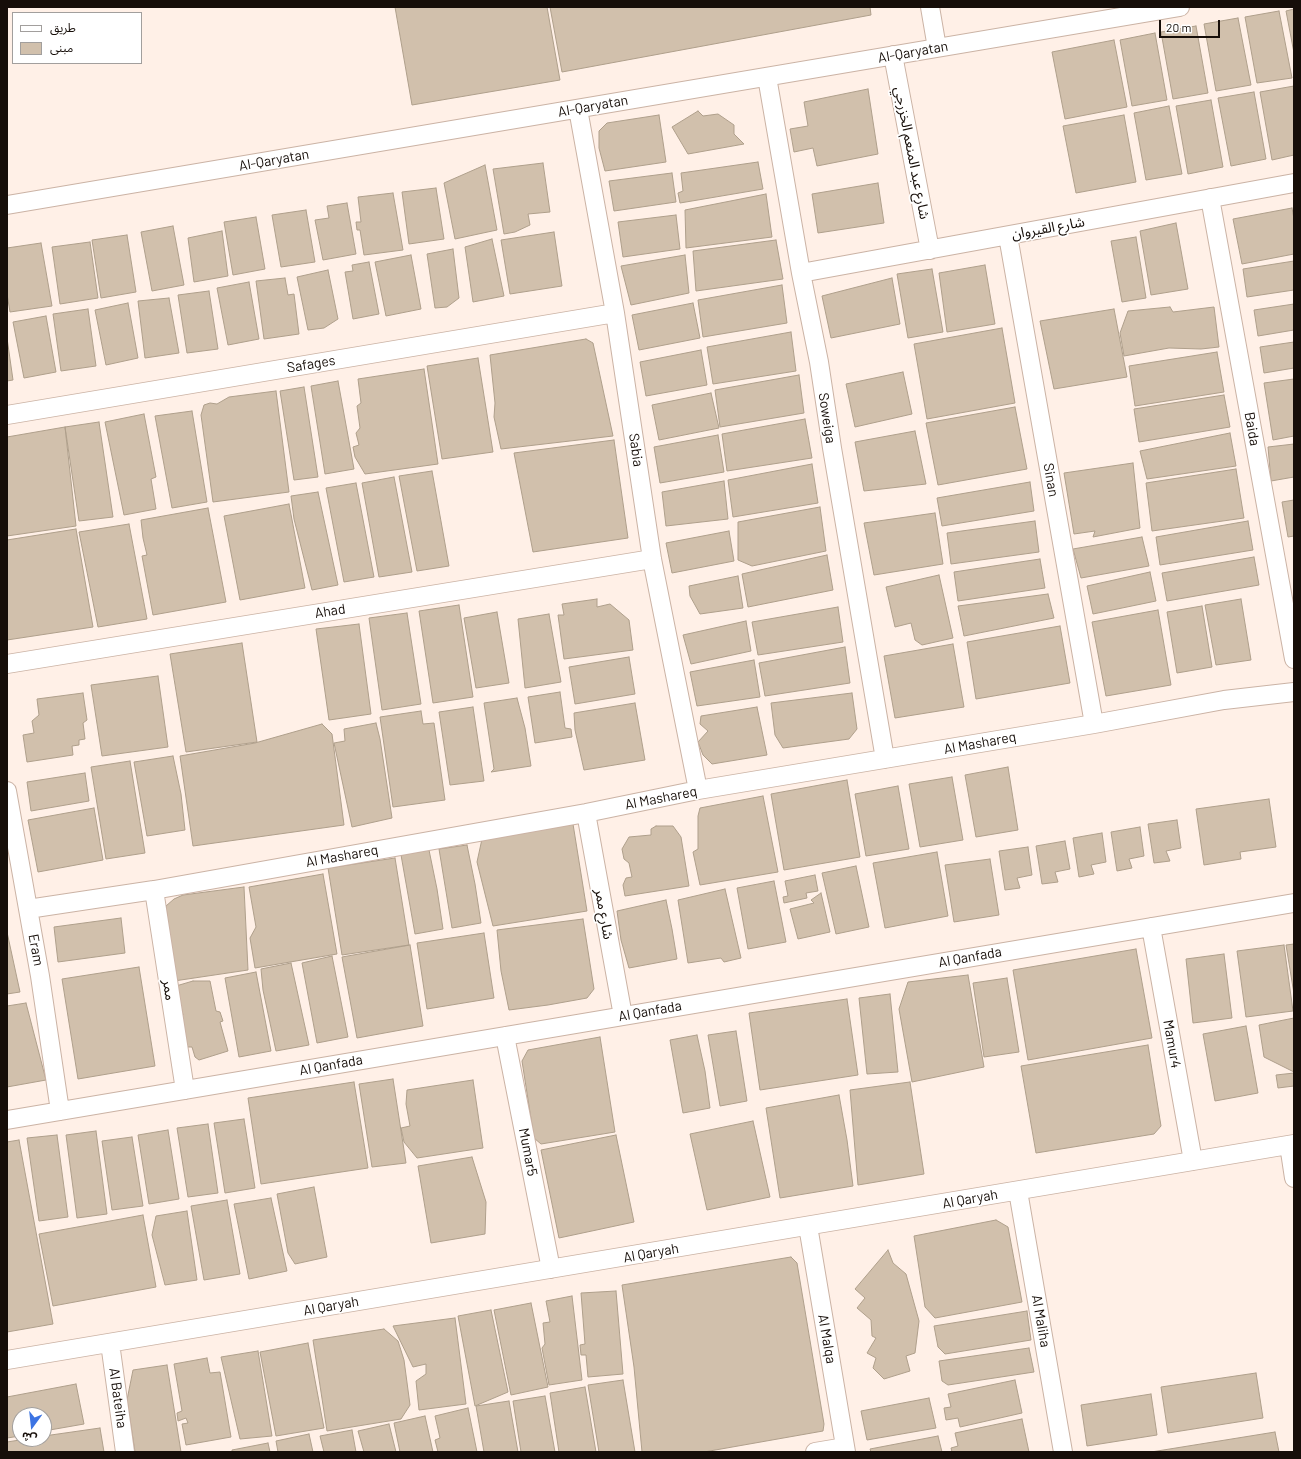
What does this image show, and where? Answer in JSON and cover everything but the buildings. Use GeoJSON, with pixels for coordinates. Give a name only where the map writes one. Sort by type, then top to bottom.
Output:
{"type":"FeatureCollection","features":[{"type":"Feature","properties":{"kind":"street"},"geometry":{"type":"LineString","coordinates":[[930,7],[937,48]]}},
{"type":"Feature","properties":{"kind":"street","name":"Al-Qaryatan"},"geometry":{"type":"LineString","coordinates":[[7,205],[1180,7]]}},
{"type":"Feature","properties":{"kind":"street","name":"شارع عبد المنعم الخزرجي"},"geometry":{"type":"LineString","coordinates":[[893,55],[930,250]]}},
{"type":"Feature","properties":{"kind":"street","name":"Soweiga"},"geometry":{"type":"LineString","coordinates":[[767,77],[819,362],[884,759]]}},
{"type":"Feature","properties":{"kind":"street","name":"Sabia"},"geometry":{"type":"LineString","coordinates":[[578,108],[616,313],[652,559],[698,790]]}},
{"type":"Feature","properties":{"kind":"street","name":"شارع القيروان"},"geometry":{"type":"LineString","coordinates":[[802,273],[1294,183]]}},
{"type":"Feature","properties":{"kind":"street","name":"Baida"},"geometry":{"type":"LineString","coordinates":[[1210,198],[1294,659]]}},
{"type":"Feature","properties":{"kind":"street","name":"Sinan"},"geometry":{"type":"LineString","coordinates":[[1008,236],[1094,724]]}},
{"type":"Feature","properties":{"kind":"street","name":"Safages"},"geometry":{"type":"LineString","coordinates":[[7,415],[616,313]]}},
{"type":"Feature","properties":{"kind":"street","name":"Ahad"},"geometry":{"type":"LineString","coordinates":[[7,664],[652,559]]}},
{"type":"Feature","properties":{"kind":"street","name":"Al Mashareq"},"geometry":{"type":"LineString","coordinates":[[28,909],[154,890],[586,813],[698,790],[1094,724],[1224,700],[1294,692]]}},
{"type":"Feature","properties":{"kind":"street","name":"Eram"},"geometry":{"type":"LineString","coordinates":[[7,791],[40,976],[60,1111]]}},
{"type":"Feature","properties":{"kind":"street","name":"شارع ممر"},"geometry":{"type":"LineString","coordinates":[[586,813],[623,1016]]}},
{"type":"Feature","properties":{"kind":"street","name":"ممر"},"geometry":{"type":"LineString","coordinates":[[154,890],[185,1090]]}},
{"type":"Feature","properties":{"kind":"street","name":"Al Qanfada"},"geometry":{"type":"LineString","coordinates":[[7,1120],[1294,903]]}},
{"type":"Feature","properties":{"kind":"street","name":"Mamur4"},"geometry":{"type":"LineString","coordinates":[[1151,927],[1193,1161]]}},
{"type":"Feature","properties":{"kind":"street","name":"Mumar5"},"geometry":{"type":"LineString","coordinates":[[505,1036],[551,1269]]}},
{"type":"Feature","properties":{"kind":"street"},"geometry":{"type":"LineString","coordinates":[[1291,1145],[1294,1178]]}},
{"type":"Feature","properties":{"kind":"street","name":"Al Qaryah"},"geometry":{"type":"LineString","coordinates":[[7,1360],[1291,1145]]}},
{"type":"Feature","properties":{"kind":"street","name":"Al Maliha"},"geometry":{"type":"LineString","coordinates":[[1018,1191],[1063,1452]]}},
{"type":"Feature","properties":{"kind":"street","name":"Al Malqa"},"geometry":{"type":"LineString","coordinates":[[808,1226],[846,1449]]}},
{"type":"Feature","properties":{"kind":"street","name":"Al Bateiha"},"geometry":{"type":"LineString","coordinates":[[110,1343],[125,1452]]}},
{"type":"Feature","properties":{"kind":"street"},"geometry":{"type":"LineString","coordinates":[[815,1452],[846,1449]]}}]}
